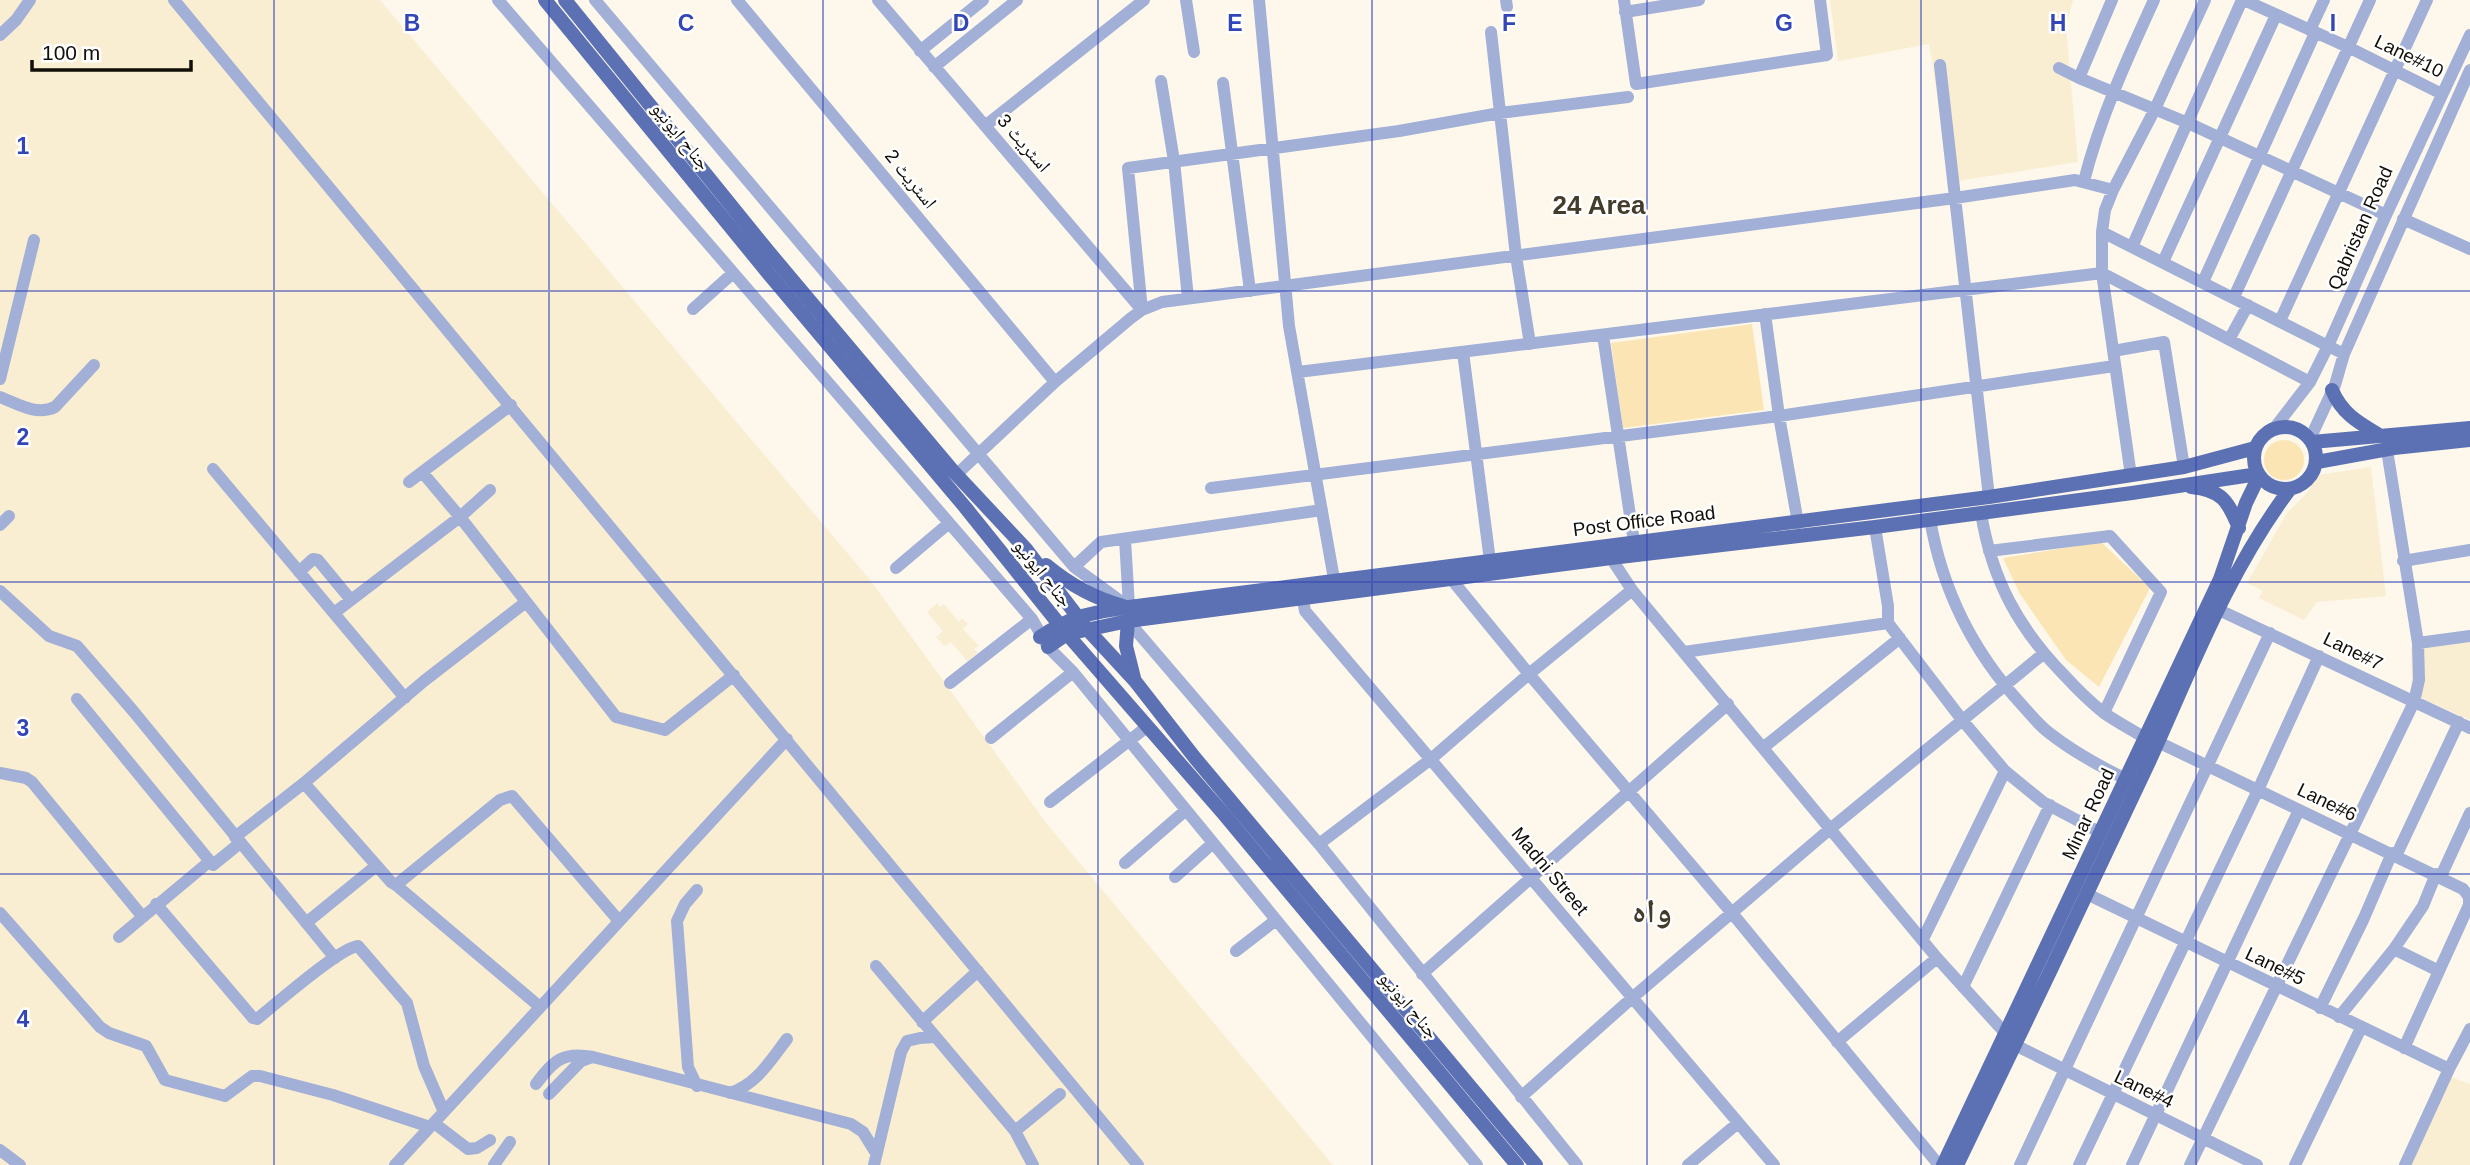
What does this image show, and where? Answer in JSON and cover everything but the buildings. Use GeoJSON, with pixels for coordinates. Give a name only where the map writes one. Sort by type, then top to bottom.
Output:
{"type":"FeatureCollection","features":[{"type":"Feature","properties":{"kind":"main road","name":"جناح ایونیو"},"geometry":{"type":"LineString","coordinates":[[545,0],[1063,629],[1148,726],[1515,1163]]}},
{"type":"Feature","properties":{"kind":"main road","name":"جناح ایونیو"},"geometry":{"type":"LineString","coordinates":[[565,0],[768,251],[956,475],[1026,549],[1076,616],[1135,681],[1195,758],[1535,1165]]}},
{"type":"Feature","properties":{"kind":"main road"},"geometry":{"type":"LineString","coordinates":[[2332,390],[2338,404],[2351,419],[2381,436]]}},
{"type":"Feature","properties":{"kind":"main road"},"geometry":{"type":"LineString","coordinates":[[2286,427],[2299,430],[2311,440],[2316,461],[2315,470],[2305,483],[2290,489],[2275,488],[2259,475],[2254,461],[2255,448],[2262,437],[2273,430],[2286,427]]}},
{"type":"Feature","properties":{"kind":"main road"},"geometry":{"type":"LineString","coordinates":[[2311,440],[2470,428]]}},
{"type":"Feature","properties":{"kind":"main road"},"geometry":{"type":"LineString","coordinates":[[2316,461],[2470,440]]}},
{"type":"Feature","properties":{"kind":"main road","name":"Post Office Road"},"geometry":{"type":"LineString","coordinates":[[1301,592],[1334,579],[1490,561],[1609,551],[1807,526],[2184,467],[2255,448]]}},
{"type":"Feature","properties":{"kind":"main road","name":"Post Office Road"},"geometry":{"type":"LineString","coordinates":[[1044,642],[1076,616],[1128,614],[1301,592],[1452,580],[1609,551],[1633,542],[1807,526],[1875,527],[2259,475]]}},
{"type":"Feature","properties":{"kind":"main road","name":"Minar Road"},"geometry":{"type":"LineString","coordinates":[[2010,1040],[2087,894],[2099,853],[2101,832],[2126,779],[2152,740],[2219,610],[2232,568],[2246,503],[2259,475]]}},
{"type":"Feature","properties":{"kind":"main road"},"geometry":{"type":"LineString","coordinates":[[2177,486],[2211,491],[2222,497],[2229,505],[2239,528]]}},
{"type":"Feature","properties":{"kind":"main road","name":"Minar Road"},"geometry":{"type":"LineString","coordinates":[[1958,1165],[1963,1140],[2232,568],[2290,489]]}},
{"type":"Feature","properties":{"kind":"main road"},"geometry":{"type":"LineString","coordinates":[[1026,549],[1070,585],[1128,614],[1126,646],[1135,681]]}},
{"type":"Feature","properties":{"kind":"main road","name":"Post Office Road"},"geometry":{"type":"LineString","coordinates":[[1063,629],[1087,629],[1128,614]]}},
{"type":"Feature","properties":{"kind":"main road","name":"Minar Road"},"geometry":{"type":"LineString","coordinates":[[1941,1165],[1963,1140]]}},
{"type":"Feature","properties":{"kind":"street"},"geometry":{"type":"LineString","coordinates":[[0,34],[16,20],[30,0]]}},
{"type":"Feature","properties":{"kind":"street"},"geometry":{"type":"LineString","coordinates":[[174,0],[1138,1165]]}},
{"type":"Feature","properties":{"kind":"street"},"geometry":{"type":"LineString","coordinates":[[498,0],[1018,606],[1032,619],[1044,642],[1073,671],[1477,1165]]}},
{"type":"Feature","properties":{"kind":"street"},"geometry":{"type":"LineString","coordinates":[[595,0],[1073,567],[1128,614],[1319,844],[1577,1165]]}},
{"type":"Feature","properties":{"kind":"street","name":"اسٹریٹ 2"},"geometry":{"type":"LineString","coordinates":[[737,0],[1055,382]]}},
{"type":"Feature","properties":{"kind":"street","name":"اسٹریٹ 3"},"geometry":{"type":"LineString","coordinates":[[878,0],[1142,310]]}},
{"type":"Feature","properties":{"kind":"street"},"geometry":{"type":"LineString","coordinates":[[920,51],[983,0]]}},
{"type":"Feature","properties":{"kind":"street"},"geometry":{"type":"LineString","coordinates":[[934,67],[1017,0]]}},
{"type":"Feature","properties":{"kind":"street"},"geometry":{"type":"LineString","coordinates":[[985,126],[1144,0]]}},
{"type":"Feature","properties":{"kind":"street"},"geometry":{"type":"LineString","coordinates":[[1186,0],[1194,52]]}},
{"type":"Feature","properties":{"kind":"street"},"geometry":{"type":"LineString","coordinates":[[1259,0],[1284,288],[1334,579]]}},
{"type":"Feature","properties":{"kind":"street"},"geometry":{"type":"LineString","coordinates":[[1699,0],[1625,6],[1636,84],[1827,55],[1820,0]]}},
{"type":"Feature","properties":{"kind":"street"},"geometry":{"type":"LineString","coordinates":[[2079,78],[2112,0]]}},
{"type":"Feature","properties":{"kind":"street"},"geometry":{"type":"LineString","coordinates":[[2084,181],[2093,146],[2113,93],[2154,0]]}},
{"type":"Feature","properties":{"kind":"street"},"geometry":{"type":"LineString","coordinates":[[2131,476],[2113,366],[2102,273],[2105,210],[2205,0]]}},
{"type":"Feature","properties":{"kind":"street"},"geometry":{"type":"LineString","coordinates":[[2132,247],[2243,0]]}},
{"type":"Feature","properties":{"kind":"street","name":"Lane#10"},"geometry":{"type":"LineString","coordinates":[[2243,0],[2266,5],[2276,15],[2442,94]]}},
{"type":"Feature","properties":{"kind":"street"},"geometry":{"type":"LineString","coordinates":[[2203,282],[2313,31],[2324,0]]}},
{"type":"Feature","properties":{"kind":"street"},"geometry":{"type":"LineString","coordinates":[[2234,298],[2370,0]]}},
{"type":"Feature","properties":{"kind":"street"},"geometry":{"type":"LineString","coordinates":[[2280,321],[2427,0]]}},
{"type":"Feature","properties":{"kind":"street"},"geometry":{"type":"LineString","coordinates":[[2163,262],[2276,15]]}},
{"type":"Feature","properties":{"kind":"street"},"geometry":{"type":"LineString","coordinates":[[1491,32],[1516,256],[1530,344]]}},
{"type":"Feature","properties":{"kind":"street","name":"Qabristan Road"},"geometry":{"type":"LineString","coordinates":[[2273,430],[2310,382],[2328,346],[2470,36]]}},
{"type":"Feature","properties":{"kind":"street"},"geometry":{"type":"LineString","coordinates":[[1940,65],[1989,497]]}},
{"type":"Feature","properties":{"kind":"street"},"geometry":{"type":"LineString","coordinates":[[2059,68],[2189,123],[2386,215]]}},
{"type":"Feature","properties":{"kind":"street","name":"Qabristan Road"},"geometry":{"type":"LineString","coordinates":[[2311,440],[2344,354],[2403,219],[2464,99],[2470,70]]}},
{"type":"Feature","properties":{"kind":"street"},"geometry":{"type":"LineString","coordinates":[[1161,81],[1174,162],[1188,298]]}},
{"type":"Feature","properties":{"kind":"street"},"geometry":{"type":"LineString","coordinates":[[1223,83],[1250,291]]}},
{"type":"Feature","properties":{"kind":"street"},"geometry":{"type":"LineString","coordinates":[[1142,310],[1128,168],[1628,96]]}},
{"type":"Feature","properties":{"kind":"street"},"geometry":{"type":"LineString","coordinates":[[956,475],[1055,382],[1142,310],[1162,302],[1284,288],[2075,180],[2113,190]]}},
{"type":"Feature","properties":{"kind":"street"},"geometry":{"type":"LineString","coordinates":[[2403,219],[2470,249]]}},
{"type":"Feature","properties":{"kind":"street"},"geometry":{"type":"LineString","coordinates":[[2102,232],[2344,354]]}},
{"type":"Feature","properties":{"kind":"street"},"geometry":{"type":"LineString","coordinates":[[0,379],[34,240]]}},
{"type":"Feature","properties":{"kind":"street"},"geometry":{"type":"LineString","coordinates":[[1298,372],[2102,273],[2310,382]]}},
{"type":"Feature","properties":{"kind":"street"},"geometry":{"type":"LineString","coordinates":[[693,309],[733,274]]}},
{"type":"Feature","properties":{"kind":"street"},"geometry":{"type":"LineString","coordinates":[[2230,338],[2248,305]]}},
{"type":"Feature","properties":{"kind":"street"},"geometry":{"type":"LineString","coordinates":[[1765,314],[1779,416],[1807,526]]}},
{"type":"Feature","properties":{"kind":"street"},"geometry":{"type":"LineString","coordinates":[[1603,335],[1633,542]]}},
{"type":"Feature","properties":{"kind":"street"},"geometry":{"type":"LineString","coordinates":[[2113,351],[2164,342],[2184,467]]}},
{"type":"Feature","properties":{"kind":"street"},"geometry":{"type":"LineString","coordinates":[[1463,352],[1490,561]]}},
{"type":"Feature","properties":{"kind":"street"},"geometry":{"type":"LineString","coordinates":[[0,397],[27,408],[47,411],[55,407],[94,365]]}},
{"type":"Feature","properties":{"kind":"street"},"geometry":{"type":"LineString","coordinates":[[1212,488],[1779,416],[2113,366]]}},
{"type":"Feature","properties":{"kind":"street"},"geometry":{"type":"LineString","coordinates":[[409,482],[510,405]]}},
{"type":"Feature","properties":{"kind":"street"},"geometry":{"type":"LineString","coordinates":[[2190,1165],[2414,702],[2418,680],[2418,643],[2387,450]]}},
{"type":"Feature","properties":{"kind":"street"},"geometry":{"type":"LineString","coordinates":[[213,469],[405,698]]}},
{"type":"Feature","properties":{"kind":"street"},"geometry":{"type":"LineString","coordinates":[[422,472],[616,717],[665,730],[734,675]]}},
{"type":"Feature","properties":{"kind":"street"},"geometry":{"type":"LineString","coordinates":[[334,614],[460,517],[490,490]]}},
{"type":"Feature","properties":{"kind":"street"},"geometry":{"type":"LineString","coordinates":[[1073,567],[1101,542],[1322,510]]}},
{"type":"Feature","properties":{"kind":"street","name":"Lane#6"},"geometry":{"type":"LineString","coordinates":[[1981,513],[1998,582],[2017,618],[2043,654],[2104,713],[2152,740],[2349,834],[2467,885],[2469,905]]}},
{"type":"Feature","properties":{"kind":"street"},"geometry":{"type":"LineString","coordinates":[[1930,519],[1936,554],[1955,608],[1986,661],[2004,685],[2045,730],[2093,763],[2126,779]]}},
{"type":"Feature","properties":{"kind":"street"},"geometry":{"type":"LineString","coordinates":[[896,568],[948,524]]}},
{"type":"Feature","properties":{"kind":"street"},"geometry":{"type":"LineString","coordinates":[[1875,527],[1888,606],[1888,623],[2005,771],[2050,805],[2101,832]]}},
{"type":"Feature","properties":{"kind":"street"},"geometry":{"type":"LineString","coordinates":[[1989,551],[2110,536],[2161,593],[2104,713]]}},
{"type":"Feature","properties":{"kind":"street"},"geometry":{"type":"LineString","coordinates":[[1125,539],[1128,614]]}},
{"type":"Feature","properties":{"kind":"street"},"geometry":{"type":"LineString","coordinates":[[2403,561],[2470,550]]}},
{"type":"Feature","properties":{"kind":"street"},"geometry":{"type":"LineString","coordinates":[[1609,551],[1632,590],[1937,958],[2010,1040]]}},
{"type":"Feature","properties":{"kind":"street"},"geometry":{"type":"LineString","coordinates":[[299,572],[313,559],[318,560],[351,600]]}},
{"type":"Feature","properties":{"kind":"street"},"geometry":{"type":"LineString","coordinates":[[1452,580],[1941,1165]]}},
{"type":"Feature","properties":{"kind":"street"},"geometry":{"type":"LineString","coordinates":[[1319,844],[1431,759],[1632,590]]}},
{"type":"Feature","properties":{"kind":"street"},"geometry":{"type":"LineString","coordinates":[[0,591],[49,636],[77,646],[335,958]]}},
{"type":"Feature","properties":{"kind":"street"},"geometry":{"type":"LineString","coordinates":[[1018,606],[1034,592]]}},
{"type":"Feature","properties":{"kind":"street","name":"Madni Street"},"geometry":{"type":"LineString","coordinates":[[1301,592],[1305,611],[1774,1165]]}},
{"type":"Feature","properties":{"kind":"street"},"geometry":{"type":"LineString","coordinates":[[77,699],[213,865],[237,840],[405,698],[526,602]]}},
{"type":"Feature","properties":{"kind":"street","name":"Lane#7"},"geometry":{"type":"LineString","coordinates":[[2219,610],[2464,725]]}},
{"type":"Feature","properties":{"kind":"street"},"geometry":{"type":"LineString","coordinates":[[950,683],[1032,619]]}},
{"type":"Feature","properties":{"kind":"street"},"geometry":{"type":"LineString","coordinates":[[1684,652],[1888,623]]}},
{"type":"Feature","properties":{"kind":"street"},"geometry":{"type":"LineString","coordinates":[[2020,1165],[2270,633]]}},
{"type":"Feature","properties":{"kind":"street"},"geometry":{"type":"LineString","coordinates":[[2418,643],[2470,636]]}},
{"type":"Feature","properties":{"kind":"street"},"geometry":{"type":"LineString","coordinates":[[1764,747],[1900,638]]}},
{"type":"Feature","properties":{"kind":"street"},"geometry":{"type":"LineString","coordinates":[[1521,1097],[1830,829],[2043,654]]}},
{"type":"Feature","properties":{"kind":"street"},"geometry":{"type":"LineString","coordinates":[[2079,1165],[2319,656]]}},
{"type":"Feature","properties":{"kind":"street"},"geometry":{"type":"LineString","coordinates":[[1061,658],[1096,665]]}},
{"type":"Feature","properties":{"kind":"street"},"geometry":{"type":"LineString","coordinates":[[991,738],[1073,671]]}},
{"type":"Feature","properties":{"kind":"street"},"geometry":{"type":"LineString","coordinates":[[1422,974],[1728,704]]}},
{"type":"Feature","properties":{"kind":"street"},"geometry":{"type":"LineString","coordinates":[[2320,1008],[2394,855],[2464,725]]}},
{"type":"Feature","properties":{"kind":"street"},"geometry":{"type":"LineString","coordinates":[[1050,802],[1148,726]]}},
{"type":"Feature","properties":{"kind":"street"},"geometry":{"type":"LineString","coordinates":[[395,1165],[787,739]]}},
{"type":"Feature","properties":{"kind":"street"},"geometry":{"type":"LineString","coordinates":[[1923,939],[2005,771]]}},
{"type":"Feature","properties":{"kind":"street"},"geometry":{"type":"LineString","coordinates":[[0,773],[26,778],[32,782],[142,916]]}},
{"type":"Feature","properties":{"kind":"street"},"geometry":{"type":"LineString","coordinates":[[304,783],[391,882],[540,1007]]}},
{"type":"Feature","properties":{"kind":"street"},"geometry":{"type":"LineString","coordinates":[[396,885],[500,800],[512,796],[619,921]]}},
{"type":"Feature","properties":{"kind":"street"},"geometry":{"type":"LineString","coordinates":[[1963,986],[2050,805]]}},
{"type":"Feature","properties":{"kind":"street"},"geometry":{"type":"LineString","coordinates":[[1125,863],[1186,810]]}},
{"type":"Feature","properties":{"kind":"street"},"geometry":{"type":"LineString","coordinates":[[2132,1165],[2299,810]]}},
{"type":"Feature","properties":{"kind":"street"},"geometry":{"type":"LineString","coordinates":[[2339,1017],[2394,949],[2423,906],[2470,813]]}},
{"type":"Feature","properties":{"kind":"street"},"geometry":{"type":"LineString","coordinates":[[1175,877],[1213,844]]}},
{"type":"Feature","properties":{"kind":"street"},"geometry":{"type":"LineString","coordinates":[[119,937],[210,861]]}},
{"type":"Feature","properties":{"kind":"street"},"geometry":{"type":"LineString","coordinates":[[306,923],[376,866]]}},
{"type":"Feature","properties":{"kind":"street"},"geometry":{"type":"LineString","coordinates":[[697,890],[685,904],[677,921],[688,1067],[697,1086]]}},
{"type":"Feature","properties":{"kind":"street","name":"Lane#5"},"geometry":{"type":"LineString","coordinates":[[2087,894],[2183,943],[2449,1069]]}},
{"type":"Feature","properties":{"kind":"street"},"geometry":{"type":"LineString","coordinates":[[156,904],[253,1018],[257,1019],[335,958],[358,946],[407,1003],[424,1066],[443,1112]]}},
{"type":"Feature","properties":{"kind":"street"},"geometry":{"type":"LineString","coordinates":[[2404,1048],[2469,905]]}},
{"type":"Feature","properties":{"kind":"street"},"geometry":{"type":"LineString","coordinates":[[0,913],[100,1027],[109,1033],[146,1046],[165,1080],[225,1096],[252,1076],[260,1076],[432,1125],[468,1149],[477,1148],[489,1140]]}},
{"type":"Feature","properties":{"kind":"street"},"geometry":{"type":"LineString","coordinates":[[1236,951],[1276,920]]}},
{"type":"Feature","properties":{"kind":"street"},"geometry":{"type":"LineString","coordinates":[[2394,949],[2439,971]]}},
{"type":"Feature","properties":{"kind":"street"},"geometry":{"type":"LineString","coordinates":[[1837,1042],[1937,958]]}},
{"type":"Feature","properties":{"kind":"street"},"geometry":{"type":"LineString","coordinates":[[876,966],[1014,1131],[1033,1165]]}},
{"type":"Feature","properties":{"kind":"street"},"geometry":{"type":"LineString","coordinates":[[922,1022],[978,971]]}},
{"type":"Feature","properties":{"kind":"street"},"geometry":{"type":"LineString","coordinates":[[2295,1165],[2361,1028]]}},
{"type":"Feature","properties":{"kind":"street"},"geometry":{"type":"LineString","coordinates":[[2405,1165],[2449,1069],[2464,1056],[2470,1029]]}},
{"type":"Feature","properties":{"kind":"street"},"geometry":{"type":"LineString","coordinates":[[875,1159],[901,1052],[907,1041],[935,1037]]}},
{"type":"Feature","properties":{"kind":"street"},"geometry":{"type":"LineString","coordinates":[[729,1094],[744,1089],[755,1080],[787,1040]]}},
{"type":"Feature","properties":{"kind":"street","name":"Lane#4"},"geometry":{"type":"LineString","coordinates":[[2010,1040],[2243,1162],[2257,1165]]}},
{"type":"Feature","properties":{"kind":"street"},"geometry":{"type":"LineString","coordinates":[[536,1084],[546,1070],[564,1056],[576,1054],[593,1057],[851,1124],[863,1132],[875,1159]]}},
{"type":"Feature","properties":{"kind":"street"},"geometry":{"type":"LineString","coordinates":[[549,1094],[581,1061],[593,1057]]}},
{"type":"Feature","properties":{"kind":"street"},"geometry":{"type":"LineString","coordinates":[[1014,1131],[1060,1094]]}},
{"type":"Feature","properties":{"kind":"street"},"geometry":{"type":"LineString","coordinates":[[1688,1165],[1738,1124]]}},
{"type":"Feature","properties":{"kind":"street"},"geometry":{"type":"LineString","coordinates":[[494,1165],[510,1142]]}},
{"type":"Feature","properties":{"kind":"street"},"geometry":{"type":"LineString","coordinates":[[0,1150],[20,1165]]}},
{"type":"Feature","properties":{"kind":"shaded area"},"geometry":{"type":"Polygon","coordinates":[[[0,0],[380,0],[871,581],[1047,824],[1333,1165],[0,1165],[0,0]]]}},
{"type":"Feature","properties":{"kind":"shaded area"},"geometry":{"type":"Polygon","coordinates":[[[1830,0],[2073,0],[2066,27],[2078,162],[1951,182],[1929,44],[1838,61],[1830,0]]]}},
{"type":"Feature","properties":{"kind":"shaded area"},"geometry":{"type":"Polygon","coordinates":[[[1752,324],[1764,410],[1623,428],[1611,343],[1752,324]]]}},
{"type":"Feature","properties":{"kind":"shaded area"},"geometry":{"type":"Polygon","coordinates":[[[2284,440],[2298,446],[2304,460],[2298,474],[2284,480],[2270,474],[2264,460],[2270,446],[2284,440]]]}},
{"type":"Feature","properties":{"kind":"shaded area"},"geometry":{"type":"Polygon","coordinates":[[[2371,467],[2386,596],[2317,602],[2304,620],[2259,598],[2263,591],[2247,583],[2287,513],[2307,493],[2317,475],[2371,467]]]}},
{"type":"Feature","properties":{"kind":"shaded area"},"geometry":{"type":"Polygon","coordinates":[[[2101,542],[2150,588],[2099,687],[2066,660],[2020,594],[2003,558],[2101,542]]]}},
{"type":"Feature","properties":{"kind":"shaded area"},"geometry":{"type":"Polygon","coordinates":[[[937,603],[940,607],[944,604],[959,622],[962,618],[968,624],[963,629],[979,646],[974,649],[978,653],[967,661],[951,642],[944,646],[936,637],[943,631],[927,612],[937,603]]]}},
{"type":"Feature","properties":{"kind":"shaded area"},"geometry":{"type":"Polygon","coordinates":[[[2470,641],[2470,720],[2412,694],[2411,648],[2470,641]]]}},
{"type":"Feature","properties":{"kind":"shaded area"},"geometry":{"type":"Polygon","coordinates":[[[2446,1075],[2470,1084],[2470,1165],[2401,1165],[2446,1075]]]}},
{"type":"Feature","properties":{"kind":"district","name":"24 Area"},"geometry":{"type":"Point","coordinates":[1599,205]}},
{"type":"Feature","properties":{"kind":"district","name":"واہ"},"geometry":{"type":"Point","coordinates":[1652,910]}}]}
